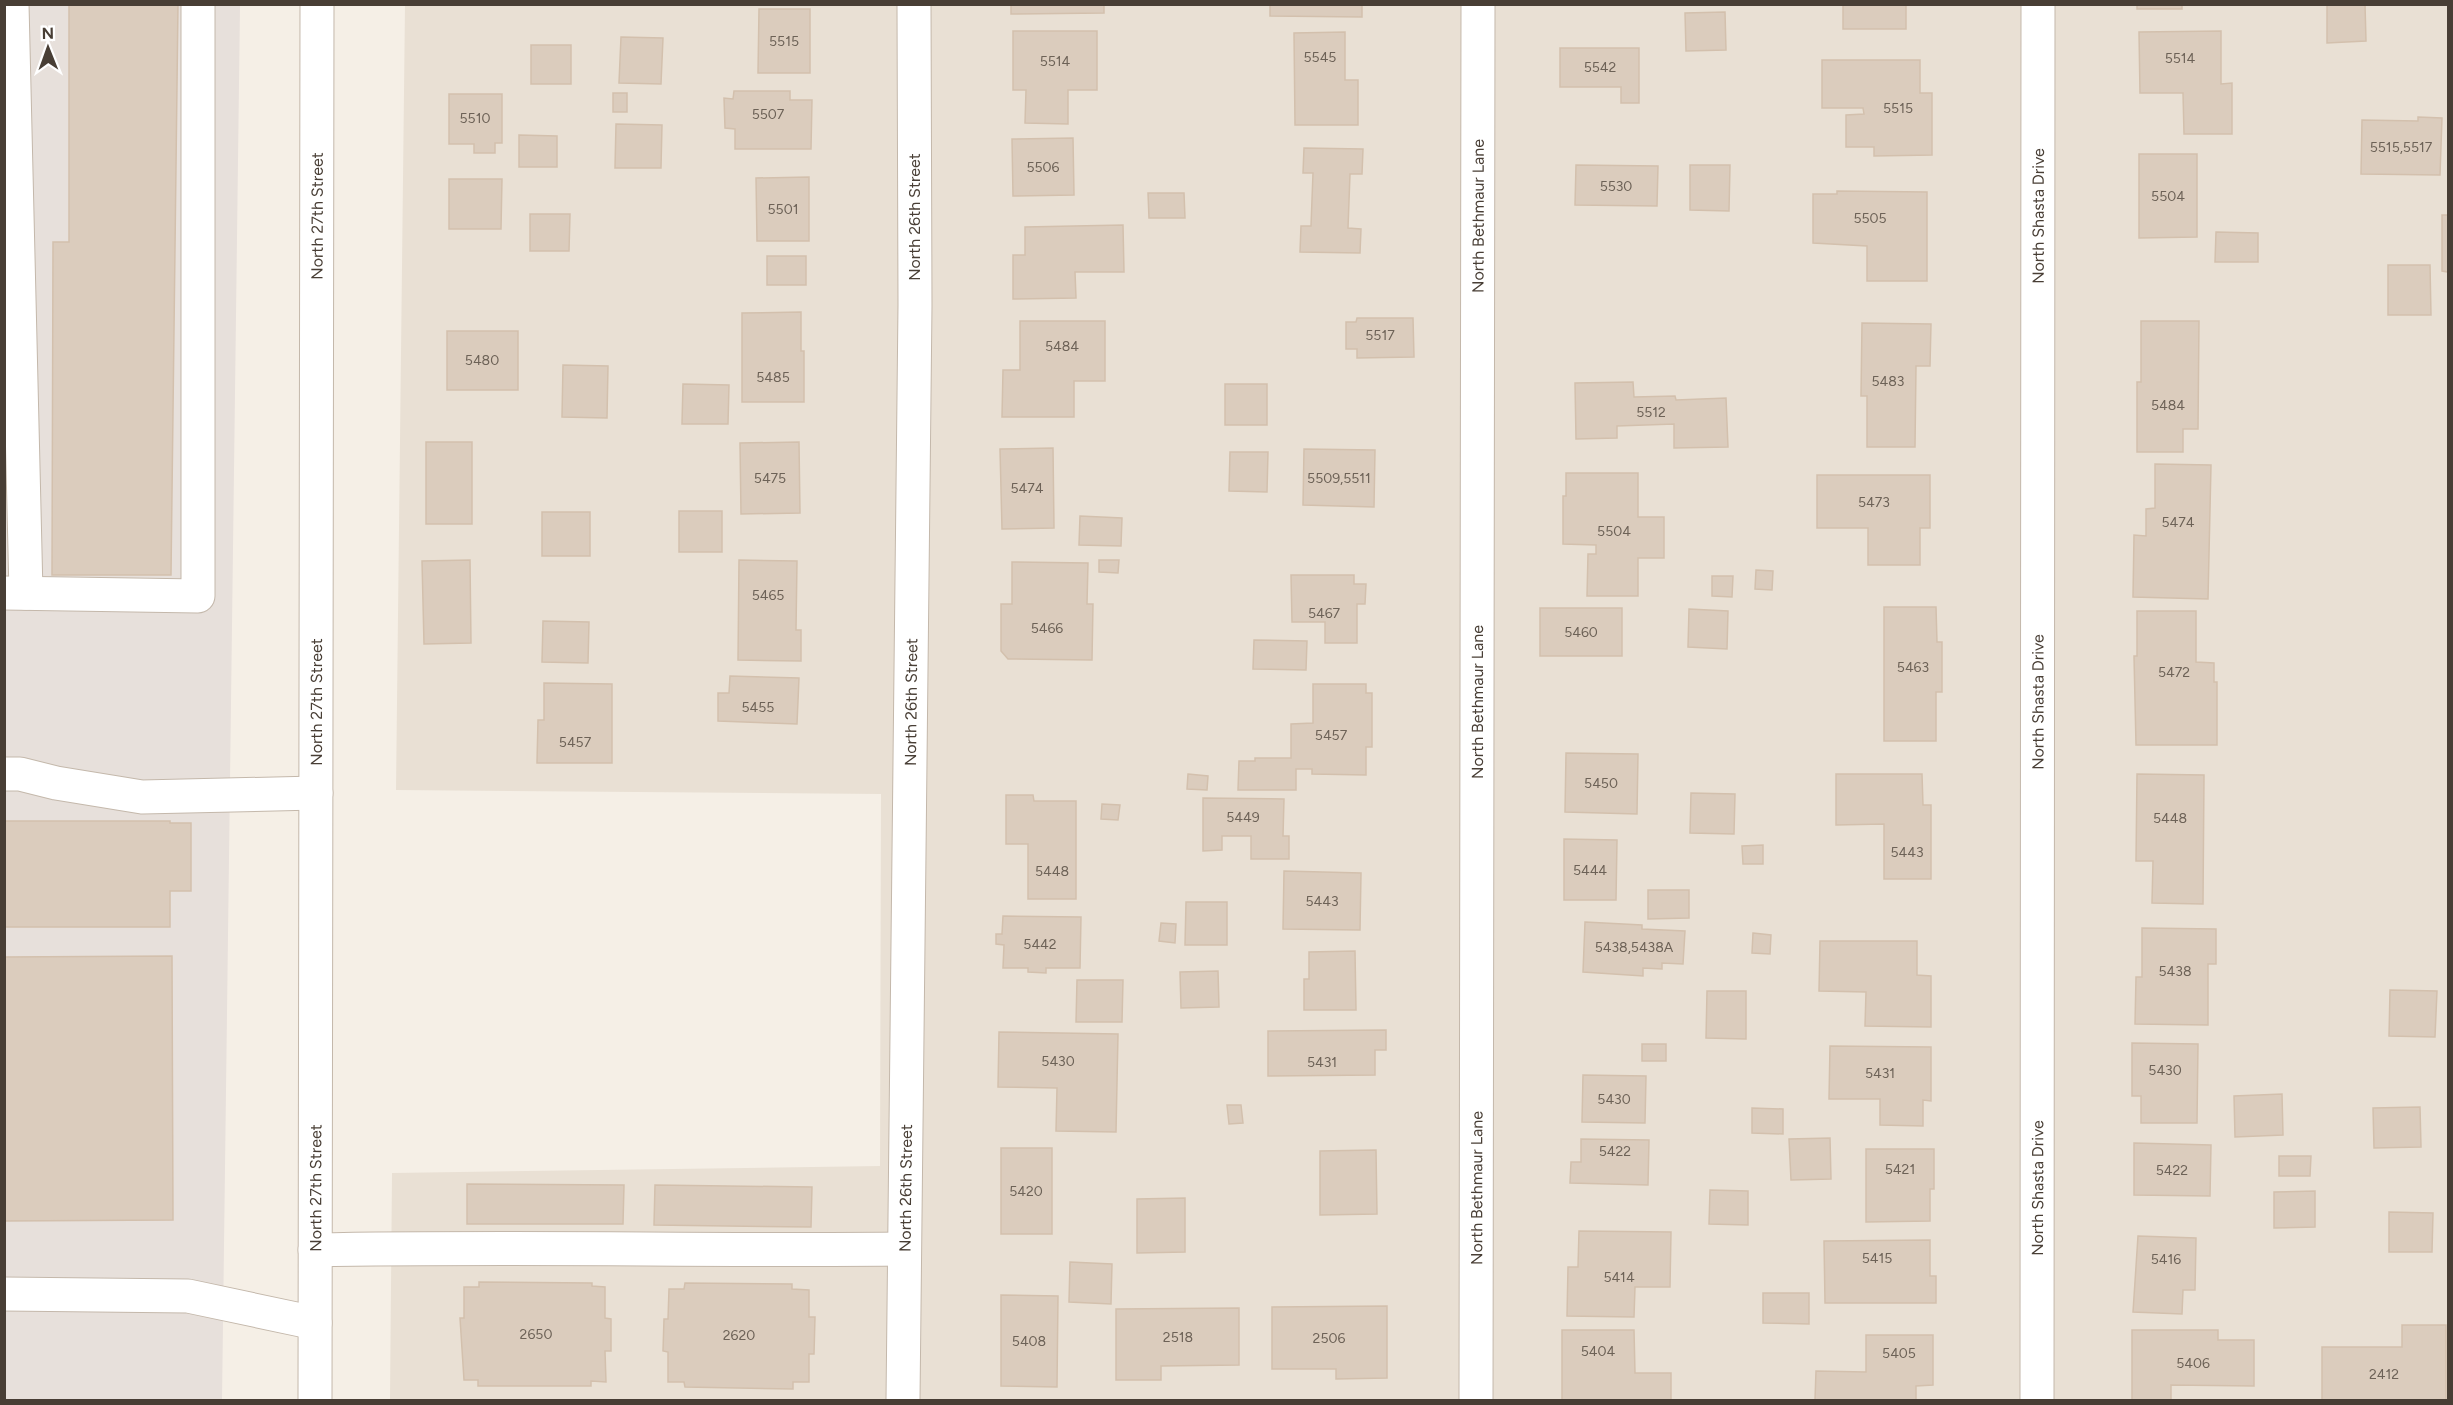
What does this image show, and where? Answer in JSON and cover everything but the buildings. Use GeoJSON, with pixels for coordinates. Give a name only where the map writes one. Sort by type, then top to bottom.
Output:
{"type":"FeatureCollection","features":[{"type":"Feature","properties":{"kind":"street"},"geometry":{"type":"LineString","coordinates":[[12,4],[15,593],[198,596],[198,4]]}},
{"type":"Feature","properties":{"kind":"street","name":"North 27th Street"},"geometry":{"type":"LineString","coordinates":[[315,1401],[317,4]]}},
{"type":"Feature","properties":{"kind":"street","name":"North 26th Street"},"geometry":{"type":"LineString","coordinates":[[903,1401],[915,304],[914,4]]}},
{"type":"Feature","properties":{"kind":"street","name":"North Bethmaur Lane"},"geometry":{"type":"LineString","coordinates":[[1476,1401],[1479,4]]}},
{"type":"Feature","properties":{"kind":"street","name":"North Shasta Drive"},"geometry":{"type":"LineString","coordinates":[[2037,1401],[2038,4]]}},
{"type":"Feature","properties":{"kind":"street"},"geometry":{"type":"LineString","coordinates":[[4,774],[20,774],[56,783],[142,797],[316,792]]}},
{"type":"Feature","properties":{"kind":"street"},"geometry":{"type":"LineString","coordinates":[[315,1250],[448,1247],[773,1251],[904,1249]]}},
{"type":"Feature","properties":{"kind":"street"},"geometry":{"type":"LineString","coordinates":[[4,1294],[188,1296],[315,1323]]}},
{"type":"Feature","properties":{"kind":"shaded area"},"geometry":{"type":"Polygon","coordinates":[[[5,5],[240,5],[222,1400],[5,1400],[5,5]]]}},
{"type":"Feature","properties":{"kind":"shaded area"},"geometry":{"type":"Polygon","coordinates":[[[405,5],[2448,5],[2448,1400],[390,1400],[392,1173],[880,1166],[881,794],[396,790],[405,5]]]}}]}
